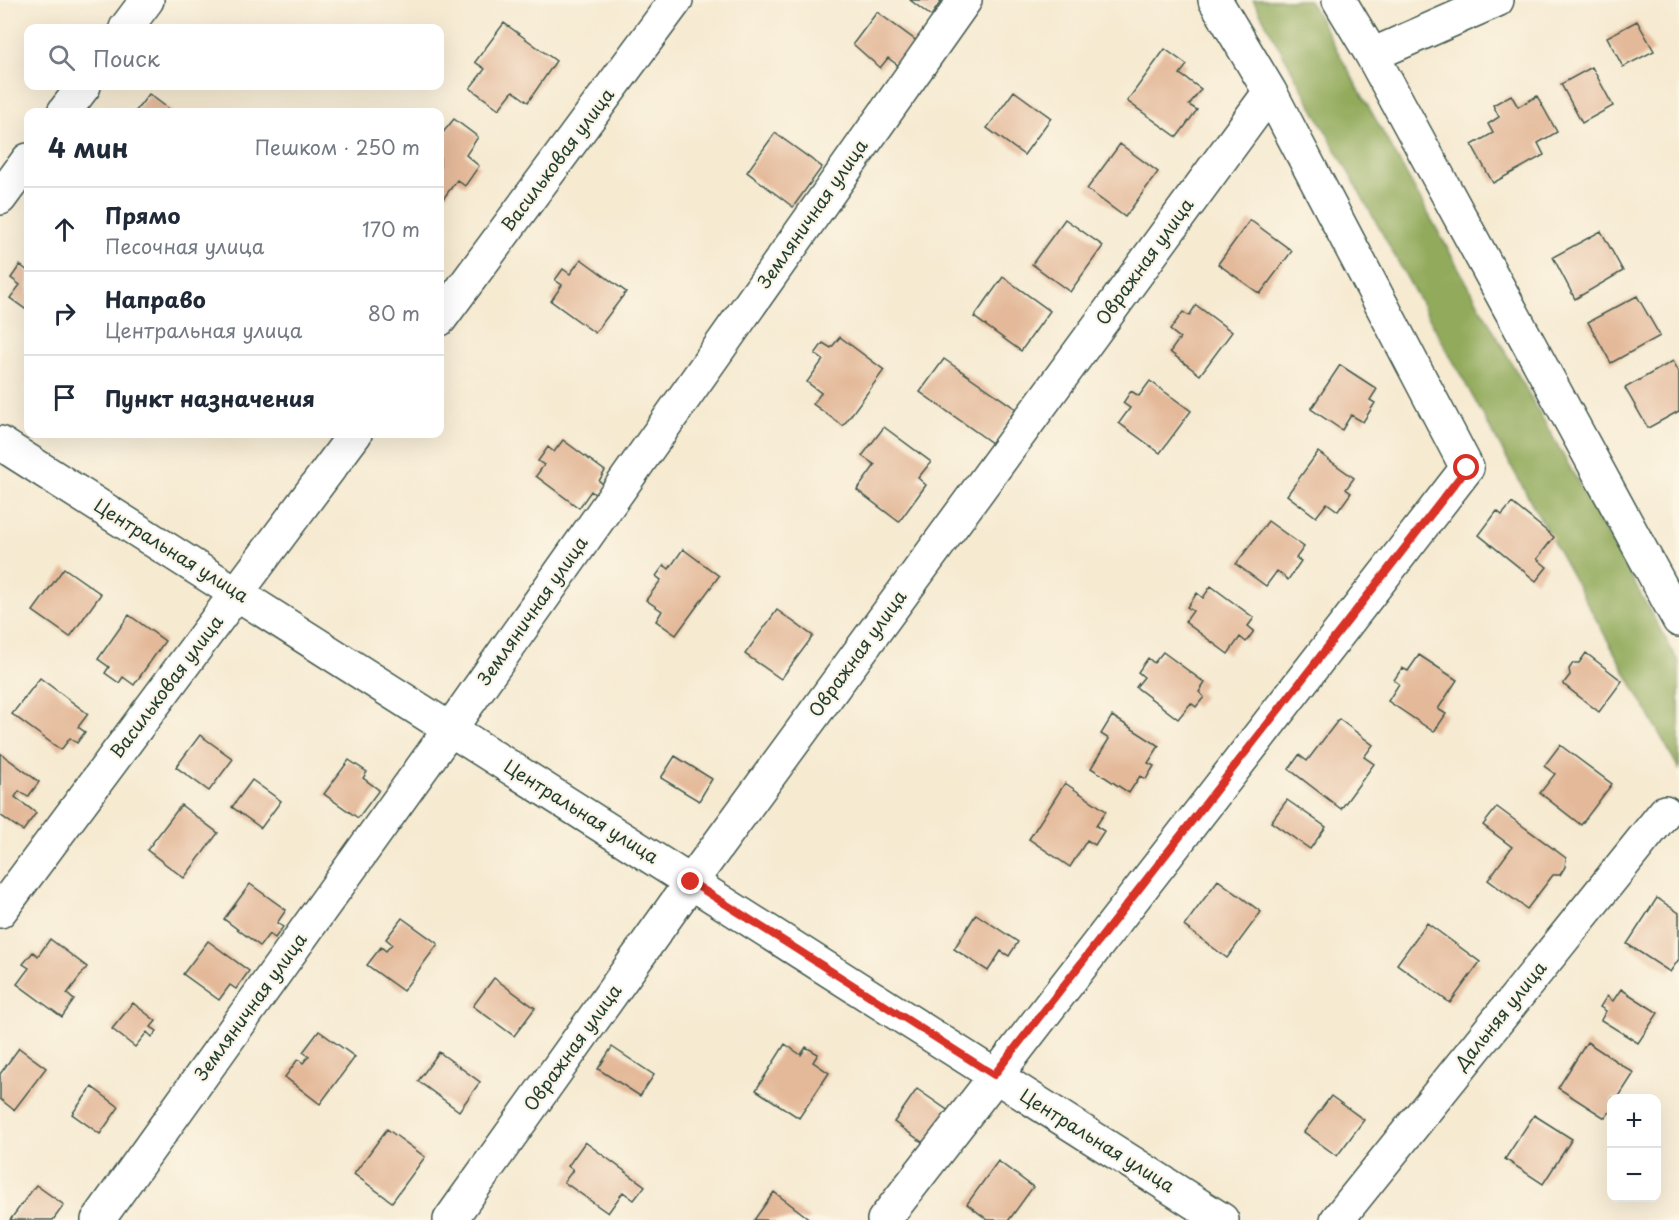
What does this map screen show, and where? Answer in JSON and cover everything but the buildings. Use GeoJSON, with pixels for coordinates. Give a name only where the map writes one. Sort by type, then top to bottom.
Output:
{"type":"FeatureCollection","features":[{"type":"Feature","properties":{"kind":"street"},"geometry":{"type":"LineString","coordinates":[[129,24],[147,0]]}},
{"type":"Feature","properties":{"kind":"street","name":"Васильковая улица"},"geometry":{"type":"LineString","coordinates":[[444,314],[676,0]]}},
{"type":"Feature","properties":{"kind":"street","name":"Земляничная улица"},"geometry":{"type":"LineString","coordinates":[[98,1220],[450,729],[964,0]]}},
{"type":"Feature","properties":{"kind":"street"},"geometry":{"type":"LineString","coordinates":[[884,1220],[994,1075],[1467,468],[1270,92],[1215,0]]}},
{"type":"Feature","properties":{"kind":"street"},"geometry":{"type":"LineString","coordinates":[[1339,0],[1372,55],[1679,620]]}},
{"type":"Feature","properties":{"kind":"street"},"geometry":{"type":"LineString","coordinates":[[1372,55],[1497,0]]}},
{"type":"Feature","properties":{"kind":"street"},"geometry":{"type":"LineString","coordinates":[[67,108],[81,90]]}},
{"type":"Feature","properties":{"kind":"street","name":"Овражная улица"},"geometry":{"type":"LineString","coordinates":[[450,1220],[691,882],[1270,92]]}},
{"type":"Feature","properties":{"kind":"street"},"geometry":{"type":"LineString","coordinates":[[0,198],[24,165]]}},
{"type":"Feature","properties":{"kind":"street","name":"Васильковая улица"},"geometry":{"type":"LineString","coordinates":[[0,911],[352,438]]}},
{"type":"Feature","properties":{"kind":"street","name":"Центральная улица"},"geometry":{"type":"LineString","coordinates":[[0,443],[1222,1220]]}},
{"type":"Feature","properties":{"kind":"street","name":"Дальняя улица"},"geometry":{"type":"LineString","coordinates":[[1337,1220],[1665,812]]}},
{"type":"Feature","properties":{"kind":"green space"},"geometry":{"type":"Polygon","coordinates":[[[1253,0],[1309,0],[1679,663],[1679,769],[1253,0]]]}},
{"type":"Feature","properties":{"kind":"route"},"geometry":{"type":"LineString","coordinates":[[691,882],[994,1075],[1467,468]]}}]}
